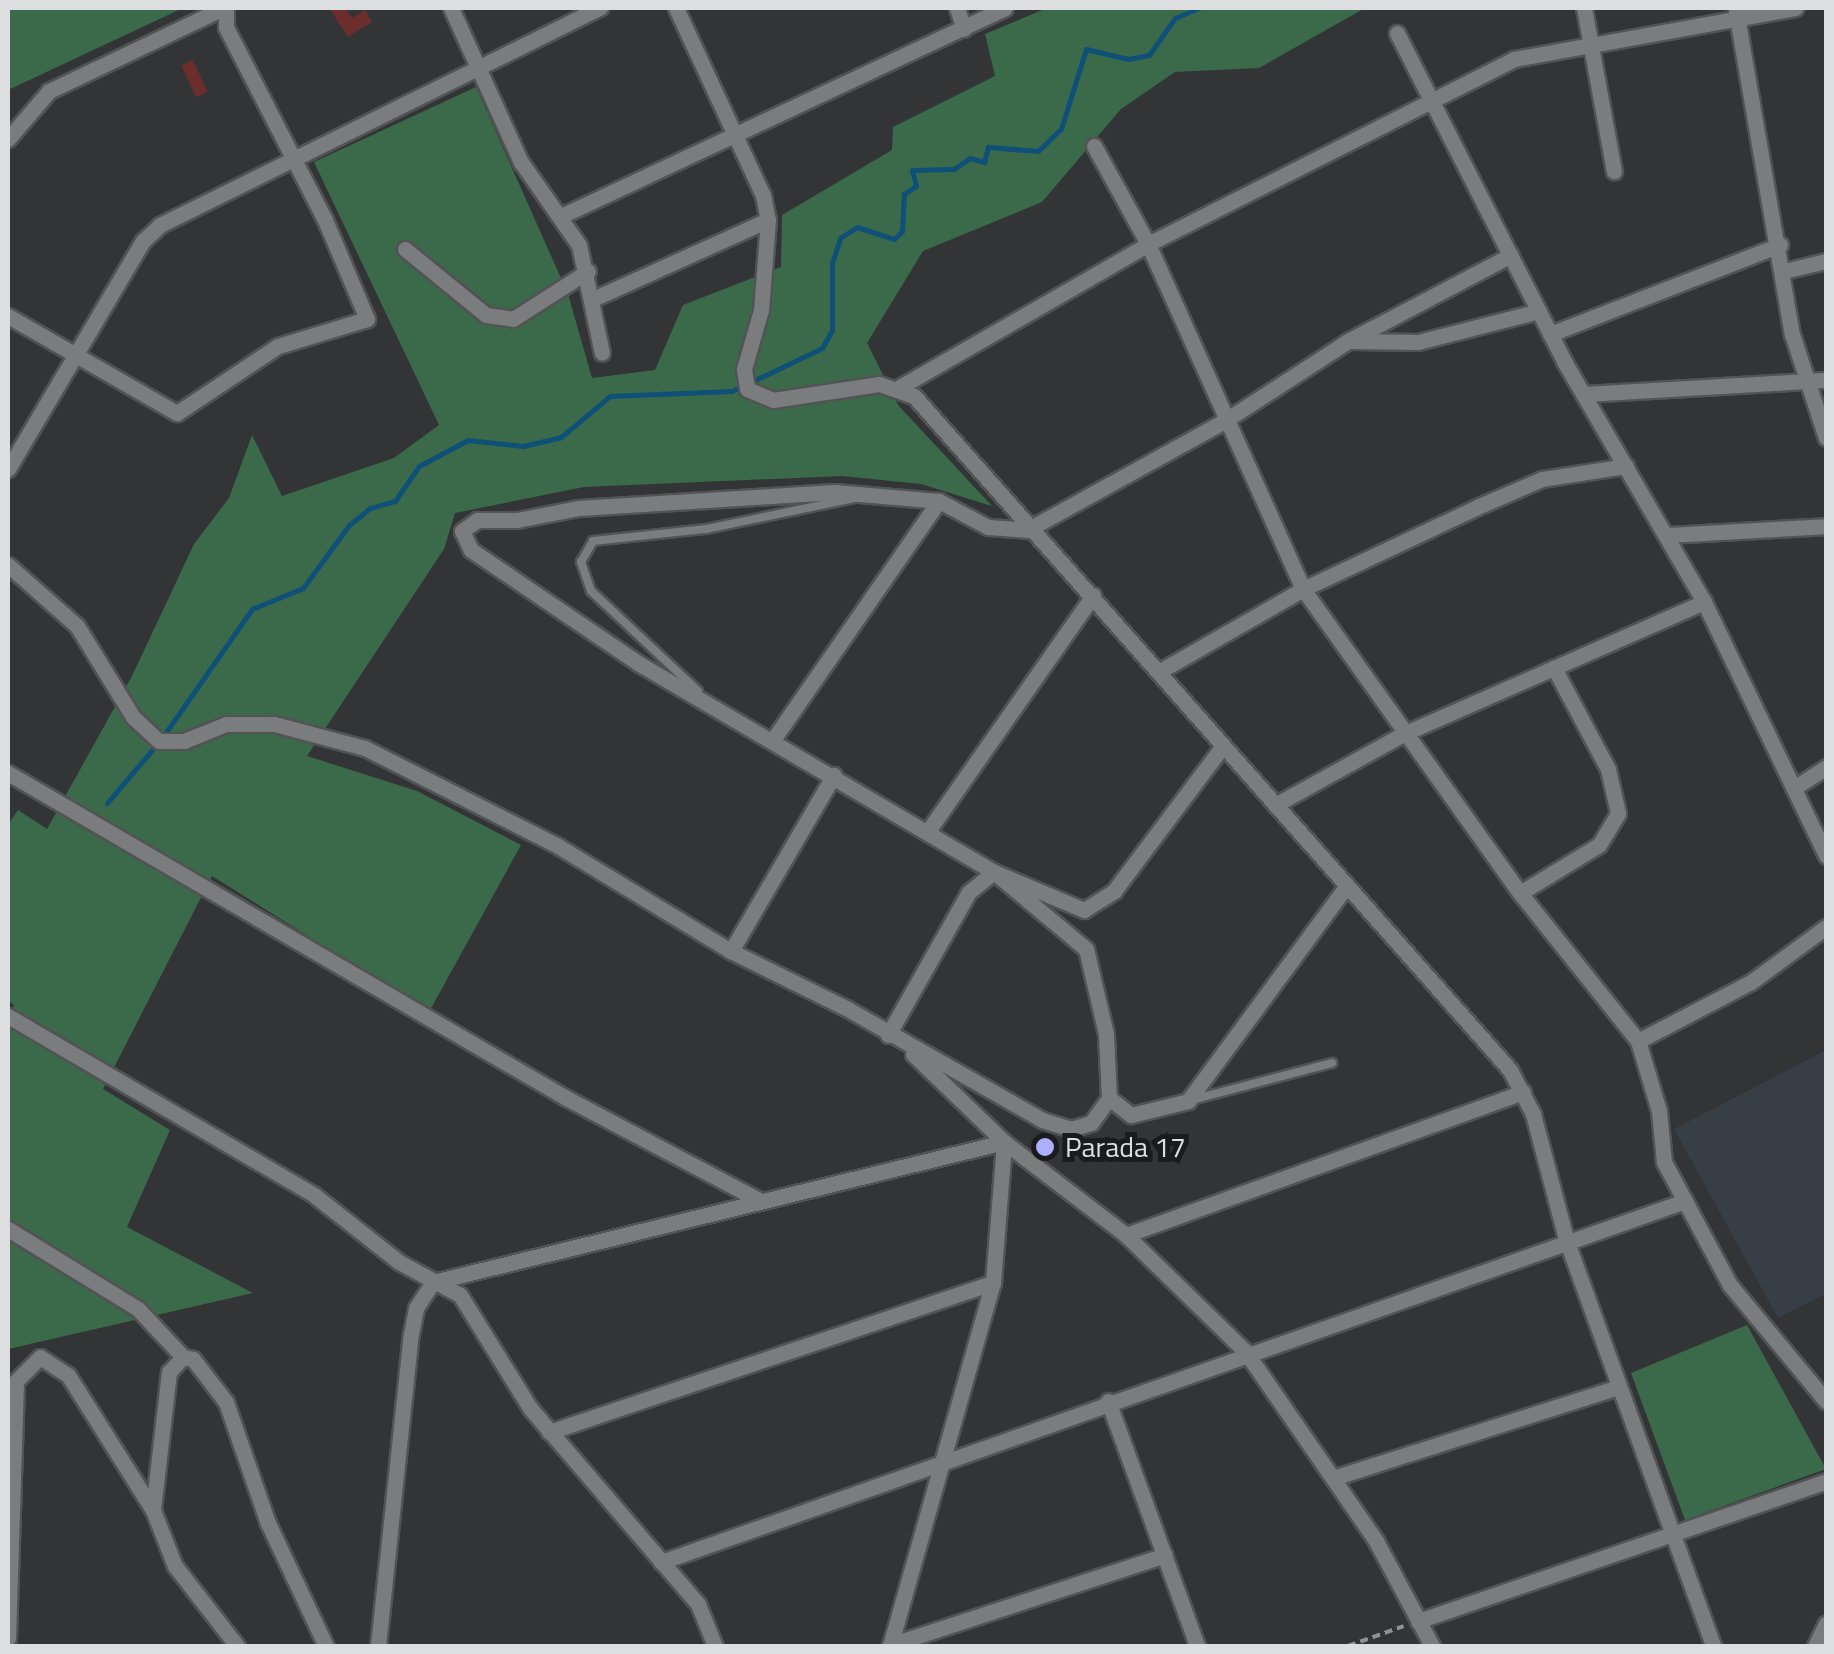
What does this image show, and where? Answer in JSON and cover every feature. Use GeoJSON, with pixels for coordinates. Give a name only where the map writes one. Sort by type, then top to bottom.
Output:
{"type":"FeatureCollection","features":[{"type":"Feature","properties":{"kind":"street"},"geometry":{"type":"LineString","coordinates":[[8,139],[49,92],[225,8],[226,27],[293,157],[367,319],[278,346],[178,413],[8,316]]}},
{"type":"Feature","properties":{"kind":"street"},"geometry":{"type":"LineString","coordinates":[[451,8],[482,66],[521,162],[561,216],[588,271],[602,353]]}},
{"type":"Feature","properties":{"kind":"street"},"geometry":{"type":"LineString","coordinates":[[8,469],[143,241],[160,224],[600,8]]}},
{"type":"Feature","properties":{"kind":"street"},"geometry":{"type":"LineString","coordinates":[[676,8],[768,220],[747,389],[772,400],[857,385],[898,388],[914,396],[1028,530],[1094,595],[1524,1092],[1566,1239],[1713,1646]]}},
{"type":"Feature","properties":{"kind":"street"},"geometry":{"type":"LineString","coordinates":[[957,8],[964,28]]}},
{"type":"Feature","properties":{"kind":"street"},"geometry":{"type":"LineString","coordinates":[[561,216],[1005,8]]}},
{"type":"Feature","properties":{"kind":"street"},"geometry":{"type":"LineString","coordinates":[[1584,8],[1614,171]]}},
{"type":"Feature","properties":{"kind":"street"},"geometry":{"type":"LineString","coordinates":[[898,388],[1148,244],[1514,59],[1736,12],[1795,8]]}},
{"type":"Feature","properties":{"kind":"street"},"geometry":{"type":"LineString","coordinates":[[1736,12],[1806,382],[1826,438]]}},
{"type":"Feature","properties":{"kind":"street"},"geometry":{"type":"LineString","coordinates":[[1397,33],[1550,334],[1704,602],[1797,786],[1826,856]]}},
{"type":"Feature","properties":{"kind":"street"},"geometry":{"type":"LineString","coordinates":[[1094,146],[1148,244],[1303,589],[1520,893],[1638,1041],[1659,1111],[1664,1162],[1730,1285],[1826,1401]]}},
{"type":"Feature","properties":{"kind":"street"},"geometry":{"type":"LineString","coordinates":[[594,298],[768,220]]}},
{"type":"Feature","properties":{"kind":"street"},"geometry":{"type":"LineString","coordinates":[[1550,334],[1780,245]]}},
{"type":"Feature","properties":{"kind":"street"},"geometry":{"type":"LineString","coordinates":[[405,249],[486,315],[514,319],[588,271]]}},
{"type":"Feature","properties":{"kind":"street"},"geometry":{"type":"LineString","coordinates":[[8,565],[77,626],[133,717],[159,740],[184,741],[226,724],[321,732],[558,846],[731,951],[1042,1120],[1071,1129],[1091,1123],[1109,1098],[1106,1034],[1086,949],[994,872],[580,626],[470,550],[462,531],[477,520],[517,520],[579,508],[868,494],[939,500],[988,527],[1028,530],[1226,420],[1348,341],[1511,255]]}},
{"type":"Feature","properties":{"kind":"street"},"geometry":{"type":"LineString","coordinates":[[1784,271],[1826,261]]}},
{"type":"Feature","properties":{"kind":"street"},"geometry":{"type":"LineString","coordinates":[[1348,341],[1418,342],[1539,311]]}},
{"type":"Feature","properties":{"kind":"street"},"geometry":{"type":"LineString","coordinates":[[1583,394],[1826,380]]}},
{"type":"Feature","properties":{"kind":"street"},"geometry":{"type":"LineString","coordinates":[[1160,671],[1303,589],[1542,479],[1626,466]]}},
{"type":"Feature","properties":{"kind":"street"},"geometry":{"type":"LineString","coordinates":[[772,741],[939,500]]}},
{"type":"Feature","properties":{"kind":"street"},"geometry":{"type":"LineString","coordinates":[[1666,535],[1826,526]]}},
{"type":"Feature","properties":{"kind":"street"},"geometry":{"type":"LineString","coordinates":[[928,831],[1094,595]]}},
{"type":"Feature","properties":{"kind":"street"},"geometry":{"type":"LineString","coordinates":[[1274,805],[1403,734],[1704,602]]}},
{"type":"Feature","properties":{"kind":"street"},"geometry":{"type":"LineString","coordinates":[[1520,893],[1599,846],[1618,813],[1608,769],[1554,668]]}},
{"type":"Feature","properties":{"kind":"street"},"geometry":{"type":"LineString","coordinates":[[994,872],[1084,910],[1114,891],[1222,746]]}},
{"type":"Feature","properties":{"kind":"street"},"geometry":{"type":"LineString","coordinates":[[1797,786],[1826,767]]}},
{"type":"Feature","properties":{"kind":"street"},"geometry":{"type":"LineString","coordinates":[[8,773],[568,1100],[756,1199]]}},
{"type":"Feature","properties":{"kind":"street"},"geometry":{"type":"LineString","coordinates":[[731,951],[834,775]]}},
{"type":"Feature","properties":{"kind":"street"},"geometry":{"type":"LineString","coordinates":[[895,1039],[969,892],[994,872]]}},
{"type":"Feature","properties":{"kind":"street"},"geometry":{"type":"LineString","coordinates":[[1109,1098],[1131,1115],[1188,1101],[1346,886]]}},
{"type":"Feature","properties":{"kind":"street"},"geometry":{"type":"LineString","coordinates":[[1638,1041],[1751,982],[1826,927]]}},
{"type":"Feature","properties":{"kind":"street"},"geometry":{"type":"LineString","coordinates":[[8,1016],[314,1195],[433,1282],[460,1295],[549,1432],[698,1604],[715,1646]]}},
{"type":"Feature","properties":{"kind":"street"},"geometry":{"type":"LineString","coordinates":[[895,1039],[1004,1142],[1126,1235],[1245,1351],[1333,1478],[1432,1646]]}},
{"type":"Feature","properties":{"kind":"street"},"geometry":{"type":"LineString","coordinates":[[1126,1235],[1524,1092]]}},
{"type":"Feature","properties":{"kind":"street"},"geometry":{"type":"LineString","coordinates":[[378,1646],[411,1334],[416,1308],[433,1282],[756,1199],[1004,1142]]}},
{"type":"Feature","properties":{"kind":"street"},"geometry":{"type":"LineString","coordinates":[[890,1646],[938,1464],[992,1283],[1004,1142]]}},
{"type":"Feature","properties":{"kind":"street"},"geometry":{"type":"LineString","coordinates":[[661,1562],[1245,1351],[1686,1201]]}},
{"type":"Feature","properties":{"kind":"street"},"geometry":{"type":"LineString","coordinates":[[8,1229],[138,1309],[183,1357],[203,1369],[226,1402],[268,1523],[326,1646]]}},
{"type":"Feature","properties":{"kind":"street"},"geometry":{"type":"LineString","coordinates":[[549,1432],[992,1283]]}},
{"type":"Feature","properties":{"kind":"street"},"geometry":{"type":"LineString","coordinates":[[8,1638],[16,1381],[40,1356],[68,1376],[153,1510],[175,1566],[237,1646]]}},
{"type":"Feature","properties":{"kind":"street"},"geometry":{"type":"LineString","coordinates":[[153,1510],[169,1372],[183,1357]]}},
{"type":"Feature","properties":{"kind":"street"},"geometry":{"type":"LineString","coordinates":[[1333,1478],[1618,1387]]}},
{"type":"Feature","properties":{"kind":"street"},"geometry":{"type":"LineString","coordinates":[[1108,1402],[1198,1646]]}},
{"type":"Feature","properties":{"kind":"street"},"geometry":{"type":"LineString","coordinates":[[1418,1622],[1826,1481]]}},
{"type":"Feature","properties":{"kind":"street"},"geometry":{"type":"LineString","coordinates":[[890,1646],[1166,1555]]}},
{"type":"Feature","properties":{"kind":"street"},"geometry":{"type":"LineString","coordinates":[[1815,1646],[1826,1623]]}},
{"type":"Feature","properties":{"kind":"lane"},"geometry":{"type":"LineString","coordinates":[[704,698],[591,590],[581,562],[593,540],[706,529],[868,494]]}},
{"type":"Feature","properties":{"kind":"lane"},"geometry":{"type":"LineString","coordinates":[[1188,1101],[1332,1063]]}},
{"type":"Feature","properties":{"kind":"path"},"geometry":{"type":"LineString","coordinates":[[1348,1646],[1418,1622]]}},
{"type":"Feature","properties":{"kind":"shaded area"},"geometry":{"type":"Polygon","coordinates":[[[1826,1050],[1826,1294],[1778,1318],[1674,1129],[1826,1050]]]}},
{"type":"Feature","properties":{"kind":"green space"},"geometry":{"type":"Polygon","coordinates":[[[8,8],[183,8],[8,90],[8,8]]]}},
{"type":"Feature","properties":{"kind":"green space"},"geometry":{"type":"Polygon","coordinates":[[[1047,8],[1365,8],[1259,68],[1175,72],[1121,109],[1042,202],[923,251],[867,343],[898,405],[992,506],[921,484],[842,476],[584,487],[455,513],[444,549],[307,756],[417,791],[521,845],[429,1012],[212,876],[103,1089],[170,1130],[127,1227],[253,1293],[8,1349],[8,1017],[14,1005],[8,1000],[8,825],[18,810],[47,829],[132,676],[194,544],[229,498],[252,435],[282,496],[394,458],[439,425],[314,162],[476,87],[568,294],[592,378],[655,370],[683,305],[781,267],[782,215],[892,150],[893,127],[995,76],[985,34],[1047,8]]]}},
{"type":"Feature","properties":{"kind":"green space"},"geometry":{"type":"Polygon","coordinates":[[[1747,1325],[1826,1469],[1685,1520],[1631,1373],[1747,1325]]]}},
{"type":"Feature","properties":{"kind":"building"},"geometry":{"type":"Polygon","coordinates":[[[329,8],[345,8],[352,18],[365,10],[372,22],[348,37],[329,8]]]}},
{"type":"Feature","properties":{"kind":"building"},"geometry":{"type":"Polygon","coordinates":[[[193,60],[208,92],[196,97],[181,65],[193,60]]]}},
{"type":"Feature","properties":{"kind":"waterway"},"geometry":{"type":"LineString","coordinates":[[164,735],[252,609],[303,588],[349,525],[370,508],[395,501],[419,466],[468,440],[523,446],[561,437],[610,396],[732,391],[822,348],[832,330],[832,263],[840,238],[857,227],[894,239],[902,231],[904,194],[916,186],[912,170],[954,169],[970,158],[984,162],[988,147],[1038,151],[1061,129],[1086,49],[1128,59],[1149,55],[1175,18],[1198,8]]}},
{"type":"Feature","properties":{"kind":"waterway"},"geometry":{"type":"LineString","coordinates":[[107,803],[157,744]]}},
{"type":"Feature","properties":{"kind":"place","name":"Parada 17"},"geometry":{"type":"Point","coordinates":[1045,1147]}}]}
